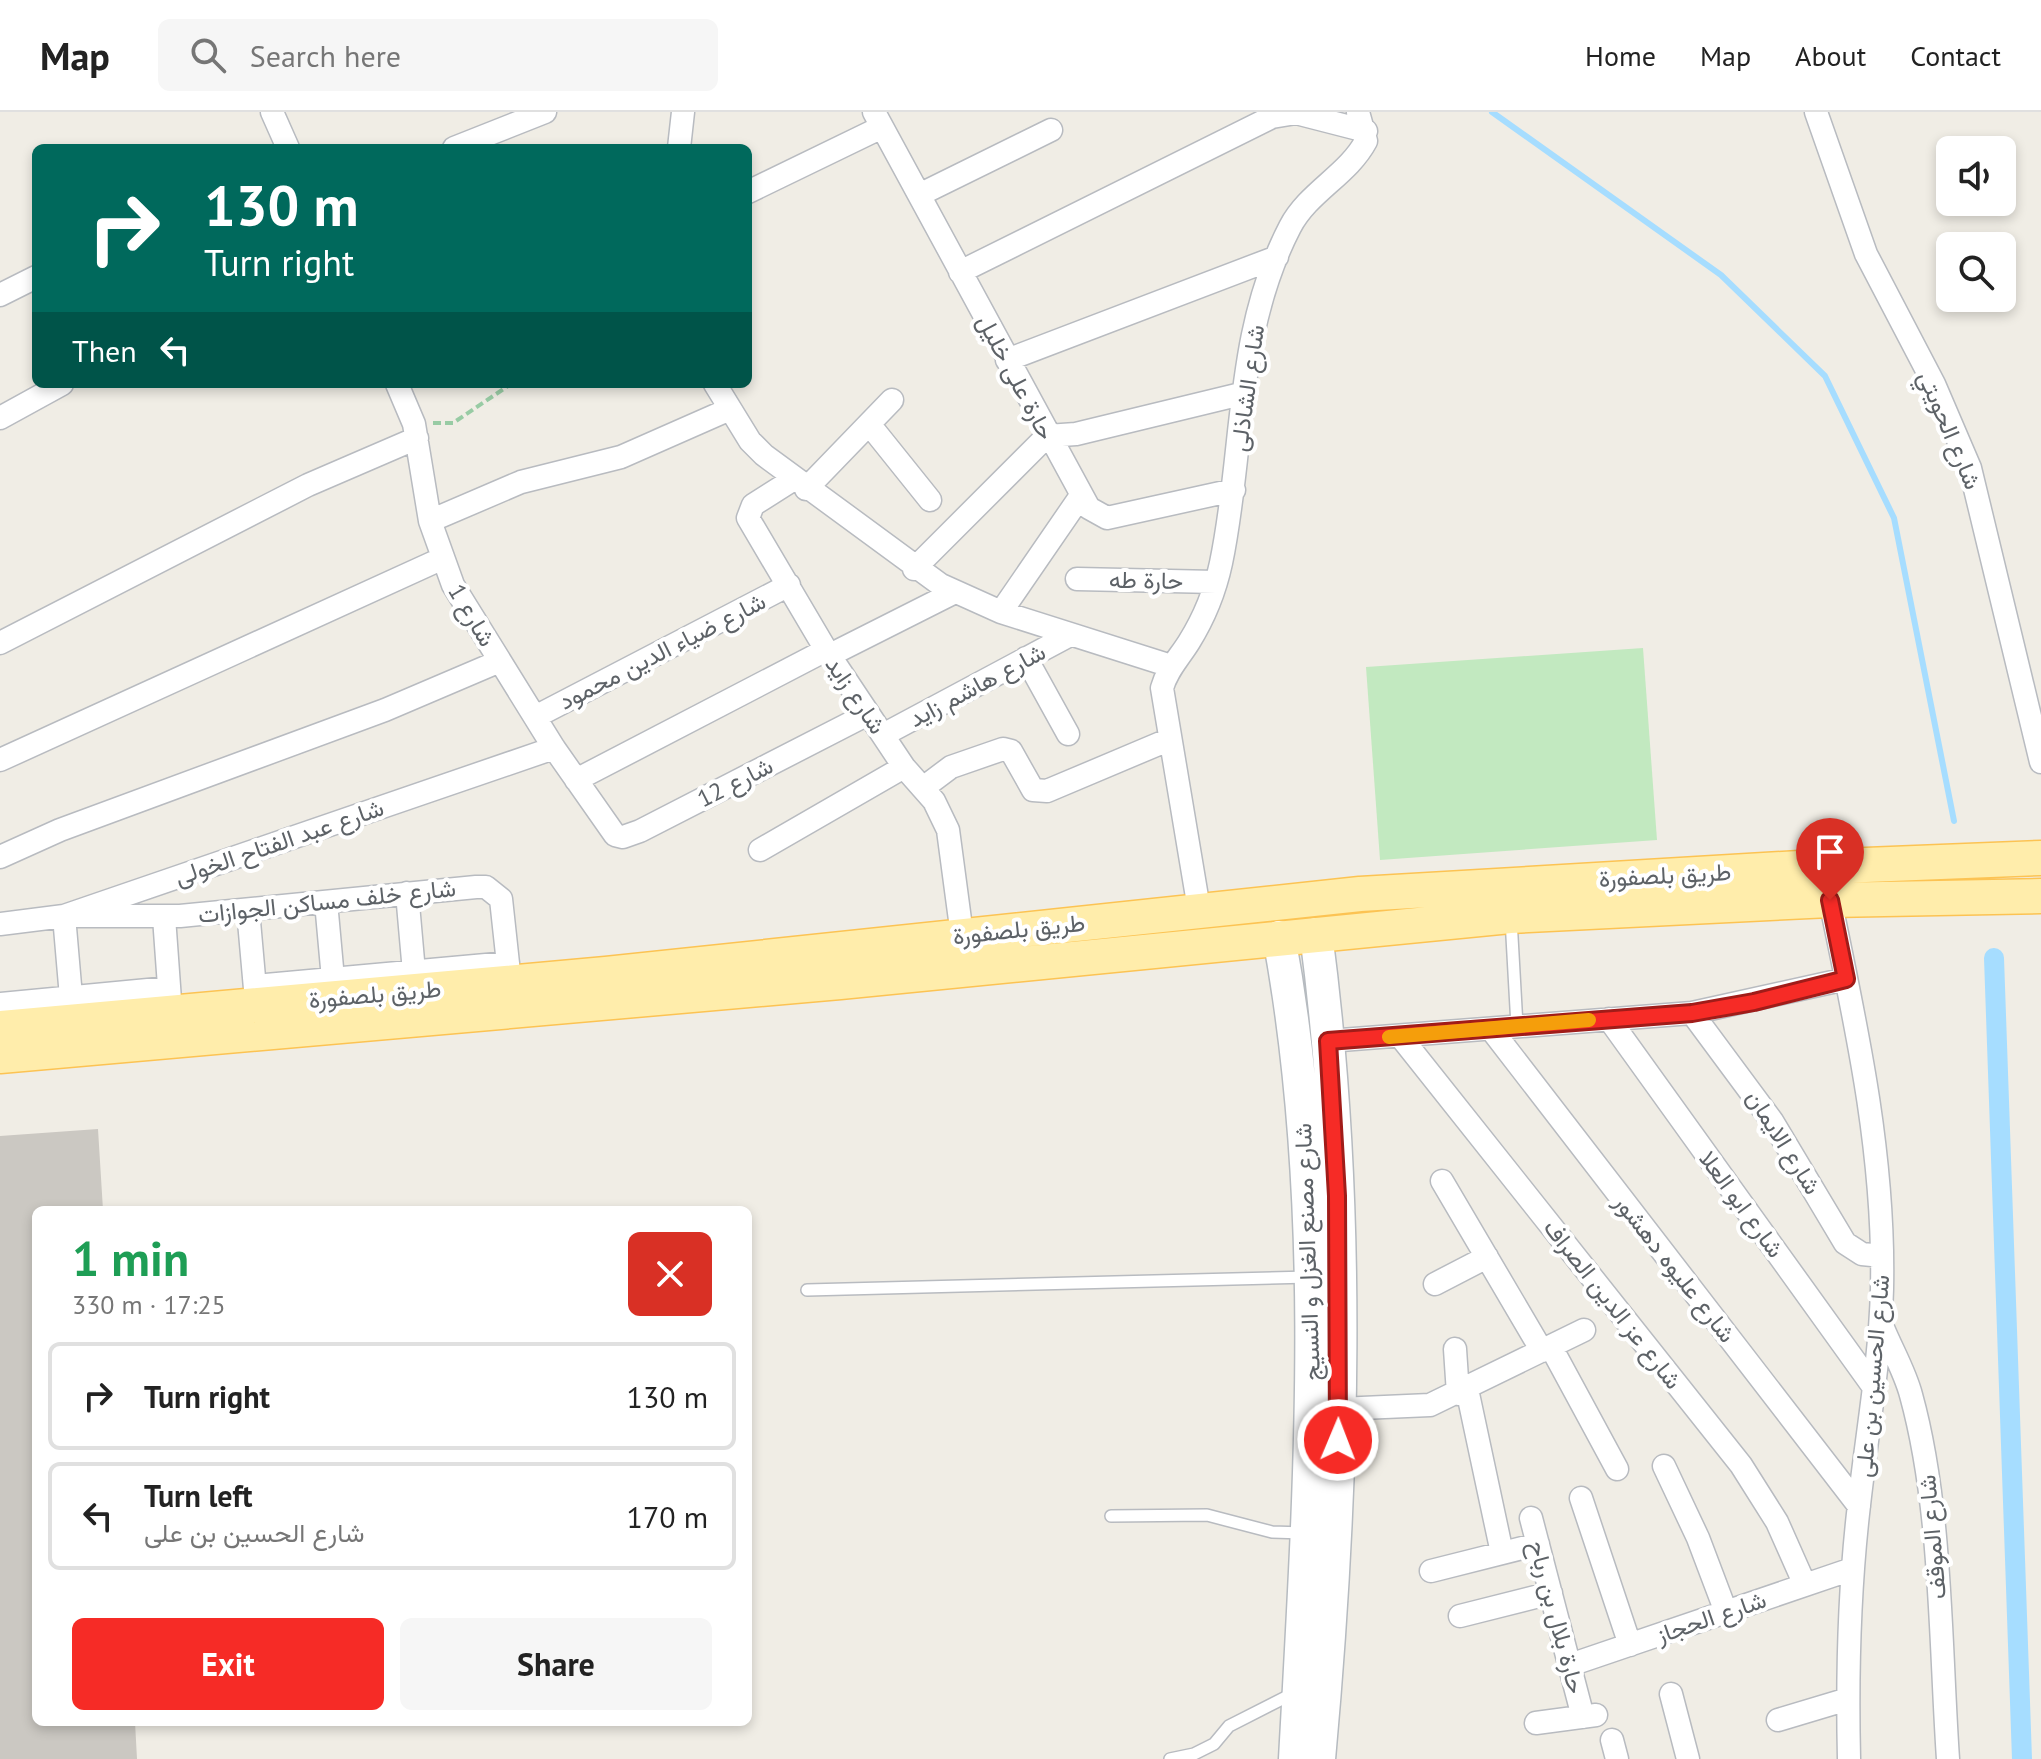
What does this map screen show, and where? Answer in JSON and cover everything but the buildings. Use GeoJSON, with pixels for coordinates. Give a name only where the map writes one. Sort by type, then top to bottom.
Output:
{"type":"FeatureCollection","features":[{"type":"Feature","properties":{"kind":"main road","name":"طريق بلصفورة"},"geometry":{"type":"LineString","coordinates":[[0,1056],[838,965],[962,935],[1199,909],[1520,883],[2037,858]]}},
{"type":"Feature","properties":{"kind":"main road","name":"طريق بلصفورة"},"geometry":{"type":"LineString","coordinates":[[0,1028],[170,1000],[509,973],[838,965],[1279,937],[1510,916],[1830,900],[2036,896]]}},
{"type":"Feature","properties":{"kind":"main road","name":"شارع مصنع الغزل و النسيج"},"geometry":{"type":"LineString","coordinates":[[1316,934],[1328,1041],[1319,1118],[1323,1276],[1322,1532],[1312,1690],[1319,1759]]}},
{"type":"Feature","properties":{"kind":"main road","name":"شارع مصنع الغزل و النسيج"},"geometry":{"type":"LineString","coordinates":[[1279,937],[1319,1118]]}},
{"type":"Feature","properties":{"kind":"main road","name":"شارع مصنع الغزل و النسيج"},"geometry":{"type":"LineString","coordinates":[[1322,1532],[1339,1409],[1323,1276]]}},
{"type":"Feature","properties":{"kind":"main road","name":"شارع مصنع الغزل و النسيج"},"geometry":{"type":"LineString","coordinates":[[1295,1759],[1312,1690]]}},
{"type":"Feature","properties":{"kind":"street"},"geometry":{"type":"LineString","coordinates":[[272,112],[286,144]]}},
{"type":"Feature","properties":{"kind":"street"},"geometry":{"type":"LineString","coordinates":[[464,144],[545,112]]}},
{"type":"Feature","properties":{"kind":"street"},"geometry":{"type":"LineString","coordinates":[[679,144],[683,112]]}},
{"type":"Feature","properties":{"kind":"street","name":"شارع الحويتي"},"geometry":{"type":"LineString","coordinates":[[1816,112],[1866,254],[1934,384],[1970,468],[2041,762]]}},
{"type":"Feature","properties":{"kind":"street"},"geometry":{"type":"LineString","coordinates":[[960,272],[1272,117],[1296,113],[1362,122]]}},
{"type":"Feature","properties":{"kind":"street"},"geometry":{"type":"LineString","coordinates":[[752,190],[878,119]]}},
{"type":"Feature","properties":{"kind":"street","name":"حارة على خليل"},"geometry":{"type":"LineString","coordinates":[[878,119],[1080,497],[1097,515],[1107,518],[1234,490]]}},
{"type":"Feature","properties":{"kind":"street","name":"شارع الشاذلى"},"geometry":{"type":"LineString","coordinates":[[1199,909],[1168,740],[1162,688],[1171,666],[1198,627],[1216,582],[1234,490],[1241,394],[1254,324],[1277,257],[1298,213],[1362,149],[1362,122]]}},
{"type":"Feature","properties":{"kind":"street"},"geometry":{"type":"LineString","coordinates":[[919,195],[1051,130]]}},
{"type":"Feature","properties":{"kind":"street"},"geometry":{"type":"LineString","coordinates":[[1007,360],[1277,257]]}},
{"type":"Feature","properties":{"kind":"street"},"geometry":{"type":"LineString","coordinates":[[0,295],[32,279]]}},
{"type":"Feature","properties":{"kind":"street"},"geometry":{"type":"LineString","coordinates":[[0,418],[55,388]]}},
{"type":"Feature","properties":{"kind":"street","name":"شارع 1"},"geometry":{"type":"LineString","coordinates":[[399,388],[415,431],[430,521],[441,559],[468,612],[604,823]]}},
{"type":"Feature","properties":{"kind":"street"},"geometry":{"type":"LineString","coordinates":[[717,388],[750,441],[800,484],[914,569],[955,592],[1001,612],[1171,666]]}},
{"type":"Feature","properties":{"kind":"street"},"geometry":{"type":"LineString","coordinates":[[914,569],[1047,436],[1076,434],[1241,394]]}},
{"type":"Feature","properties":{"kind":"street"},"geometry":{"type":"LineString","coordinates":[[800,484],[892,400]]}},
{"type":"Feature","properties":{"kind":"street"},"geometry":{"type":"LineString","coordinates":[[430,521],[521,482],[621,457],[730,409]]}},
{"type":"Feature","properties":{"kind":"street"},"geometry":{"type":"LineString","coordinates":[[869,424],[930,500]]}},
{"type":"Feature","properties":{"kind":"street"},"geometry":{"type":"LineString","coordinates":[[0,643],[415,431]]}},
{"type":"Feature","properties":{"kind":"street","name":"شارع زايد"},"geometry":{"type":"LineString","coordinates":[[800,484],[748,511],[748,518],[828,653],[904,767],[942,815],[948,830],[962,935]]}},
{"type":"Feature","properties":{"kind":"street"},"geometry":{"type":"LineString","coordinates":[[1001,612],[1080,497]]}},
{"type":"Feature","properties":{"kind":"street"},"geometry":{"type":"LineString","coordinates":[[0,760],[441,559]]}},
{"type":"Feature","properties":{"kind":"street","name":"حارة طه"},"geometry":{"type":"LineString","coordinates":[[1077,579],[1216,582]]}},
{"type":"Feature","properties":{"kind":"street","name":"شارع ضياء الدين محمود"},"geometry":{"type":"LineString","coordinates":[[535,717],[789,585]]}},
{"type":"Feature","properties":{"kind":"street"},"geometry":{"type":"LineString","coordinates":[[576,780],[955,592]]}},
{"type":"Feature","properties":{"kind":"street","name":"شارع هاشم زايد"},"geometry":{"type":"LineString","coordinates":[[883,735],[1070,635]]}},
{"type":"Feature","properties":{"kind":"street"},"geometry":{"type":"LineString","coordinates":[[1026,658],[1068,734]]}},
{"type":"Feature","properties":{"kind":"street"},"geometry":{"type":"LineString","coordinates":[[0,857],[60,830],[385,710],[500,661]]}},
{"type":"Feature","properties":{"kind":"street","name":"شارع 12"},"geometry":{"type":"LineString","coordinates":[[604,823],[615,835],[632,834],[868,714]]}},
{"type":"Feature","properties":{"kind":"street"},"geometry":{"type":"LineString","coordinates":[[923,788],[951,767],[1003,749],[1011,751],[1033,790],[1047,791],[1168,740]]}},
{"type":"Feature","properties":{"kind":"street","name":"شارع عبد الفتاح الخولى"},"geometry":{"type":"LineString","coordinates":[[0,924],[64,916],[554,748]]}},
{"type":"Feature","properties":{"kind":"street"},"geometry":{"type":"LineString","coordinates":[[760,850],[904,767]]}},
{"type":"Feature","properties":{"kind":"street","name":"شارع خلف مساكن الجوازات"},"geometry":{"type":"LineString","coordinates":[[64,916],[164,917],[476,887],[494,892],[504,909],[509,973]]}},
{"type":"Feature","properties":{"kind":"street"},"geometry":{"type":"LineString","coordinates":[[407,893],[414,972]]}},
{"type":"Feature","properties":{"kind":"street","name":"شارع الحسين بن على"},"geometry":{"type":"LineString","coordinates":[[1830,900],[1871,1103],[1882,1256],[1881,1323],[1875,1389],[1852,1569],[1849,1759]]}},
{"type":"Feature","properties":{"kind":"street"},"geometry":{"type":"LineString","coordinates":[[326,902],[333,979]]}},
{"type":"Feature","properties":{"kind":"street"},"geometry":{"type":"LineString","coordinates":[[248,910],[256,995],[333,979],[414,972],[509,973]]}},
{"type":"Feature","properties":{"kind":"street"},"geometry":{"type":"LineString","coordinates":[[64,916],[71,997]]}},
{"type":"Feature","properties":{"kind":"street"},"geometry":{"type":"LineString","coordinates":[[0,1004],[71,997],[170,1000],[164,917]]}},
{"type":"Feature","properties":{"kind":"street"},"geometry":{"type":"LineString","coordinates":[[1328,1041],[1692,1013],[1754,1002],[1846,979]]}},
{"type":"Feature","properties":{"kind":"street","name":"شارع الايمان"},"geometry":{"type":"LineString","coordinates":[[1692,1013],[1772,1121],[1845,1243],[1862,1254],[1882,1256]]}},
{"type":"Feature","properties":{"kind":"street","name":"شارع ابو العلا"},"geometry":{"type":"LineString","coordinates":[[1609,1019],[1875,1389]]}},
{"type":"Feature","properties":{"kind":"street","name":"شارع عليوه دهشور"},"geometry":{"type":"LineString","coordinates":[[1491,1029],[1859,1506]]}},
{"type":"Feature","properties":{"kind":"street","name":"شارع عز الدين الصراف"},"geometry":{"type":"LineString","coordinates":[[1400,1036],[1741,1465],[1777,1522],[1805,1585]]}},
{"type":"Feature","properties":{"kind":"street"},"geometry":{"type":"LineString","coordinates":[[1442,1181],[1547,1349],[1617,1469]]}},
{"type":"Feature","properties":{"kind":"street"},"geometry":{"type":"LineString","coordinates":[[1435,1284],[1487,1257]]}},
{"type":"Feature","properties":{"kind":"street","name":"شارع الموقف"},"geometry":{"type":"LineString","coordinates":[[1881,1323],[1911,1392],[1924,1455],[1932,1518],[1948,1759]]}},
{"type":"Feature","properties":{"kind":"street"},"geometry":{"type":"LineString","coordinates":[[1339,1409],[1414,1408],[1462,1392],[1584,1330]]}},
{"type":"Feature","properties":{"kind":"street"},"geometry":{"type":"LineString","coordinates":[[1455,1349],[1462,1392],[1502,1553]]}},
{"type":"Feature","properties":{"kind":"street"},"geometry":{"type":"LineString","coordinates":[[1664,1466],[1698,1538],[1726,1612]]}},
{"type":"Feature","properties":{"kind":"street"},"geometry":{"type":"LineString","coordinates":[[1581,1498],[1630,1645]]}},
{"type":"Feature","properties":{"kind":"street","name":"حارة بلال بن رباح"},"geometry":{"type":"LineString","coordinates":[[1531,1518],[1570,1665],[1590,1716],[1536,1723]]}},
{"type":"Feature","properties":{"kind":"street"},"geometry":{"type":"LineString","coordinates":[[1431,1571],[1538,1544]]}},
{"type":"Feature","properties":{"kind":"street","name":"شارع الحجاز"},"geometry":{"type":"LineString","coordinates":[[1570,1665],[1852,1569]]}},
{"type":"Feature","properties":{"kind":"street"},"geometry":{"type":"LineString","coordinates":[[1460,1616],[1551,1593]]}},
{"type":"Feature","properties":{"kind":"street"},"geometry":{"type":"LineString","coordinates":[[1671,1694],[1688,1759]]}},
{"type":"Feature","properties":{"kind":"street"},"geometry":{"type":"LineString","coordinates":[[1778,1720],[1848,1699]]}},
{"type":"Feature","properties":{"kind":"lane"},"geometry":{"type":"LineString","coordinates":[[1510,916],[1517,1026]]}},
{"type":"Feature","properties":{"kind":"lane"},"geometry":{"type":"LineString","coordinates":[[807,1290],[1323,1276]]}},
{"type":"Feature","properties":{"kind":"lane"},"geometry":{"type":"LineString","coordinates":[[1111,1516],[1207,1515],[1272,1532],[1322,1532]]}},
{"type":"Feature","properties":{"kind":"lane"},"geometry":{"type":"LineString","coordinates":[[1170,1759],[1194,1754],[1214,1744],[1229,1726],[1312,1690]]}},
{"type":"Feature","properties":{"kind":"path"},"geometry":{"type":"LineString","coordinates":[[415,431],[453,423],[505,388]]}},
{"type":"Feature","properties":{"kind":"green space"},"geometry":{"type":"Polygon","coordinates":[[[1643,648],[1657,840],[1380,860],[1366,667],[1643,648]]]}},
{"type":"Feature","properties":{"kind":"waterway"},"geometry":{"type":"LineString","coordinates":[[1492,112],[1721,275],[1825,376],[1894,518],[1954,821]]}},
{"type":"Feature","properties":{"kind":"waterway"},"geometry":{"type":"LineString","coordinates":[[1994,958],[2022,1759]]}},
{"type":"Feature","properties":{"kind":"slow traffic"},"geometry":{"type":"LineString","coordinates":[[1389,1037],[1589,1020]]}},
{"type":"Feature","properties":{"kind":"route"},"geometry":{"type":"LineString","coordinates":[[1338,1440],[1337,1196],[1328,1041],[1692,1013],[1754,1002],[1846,979],[1830,900]]}}]}
